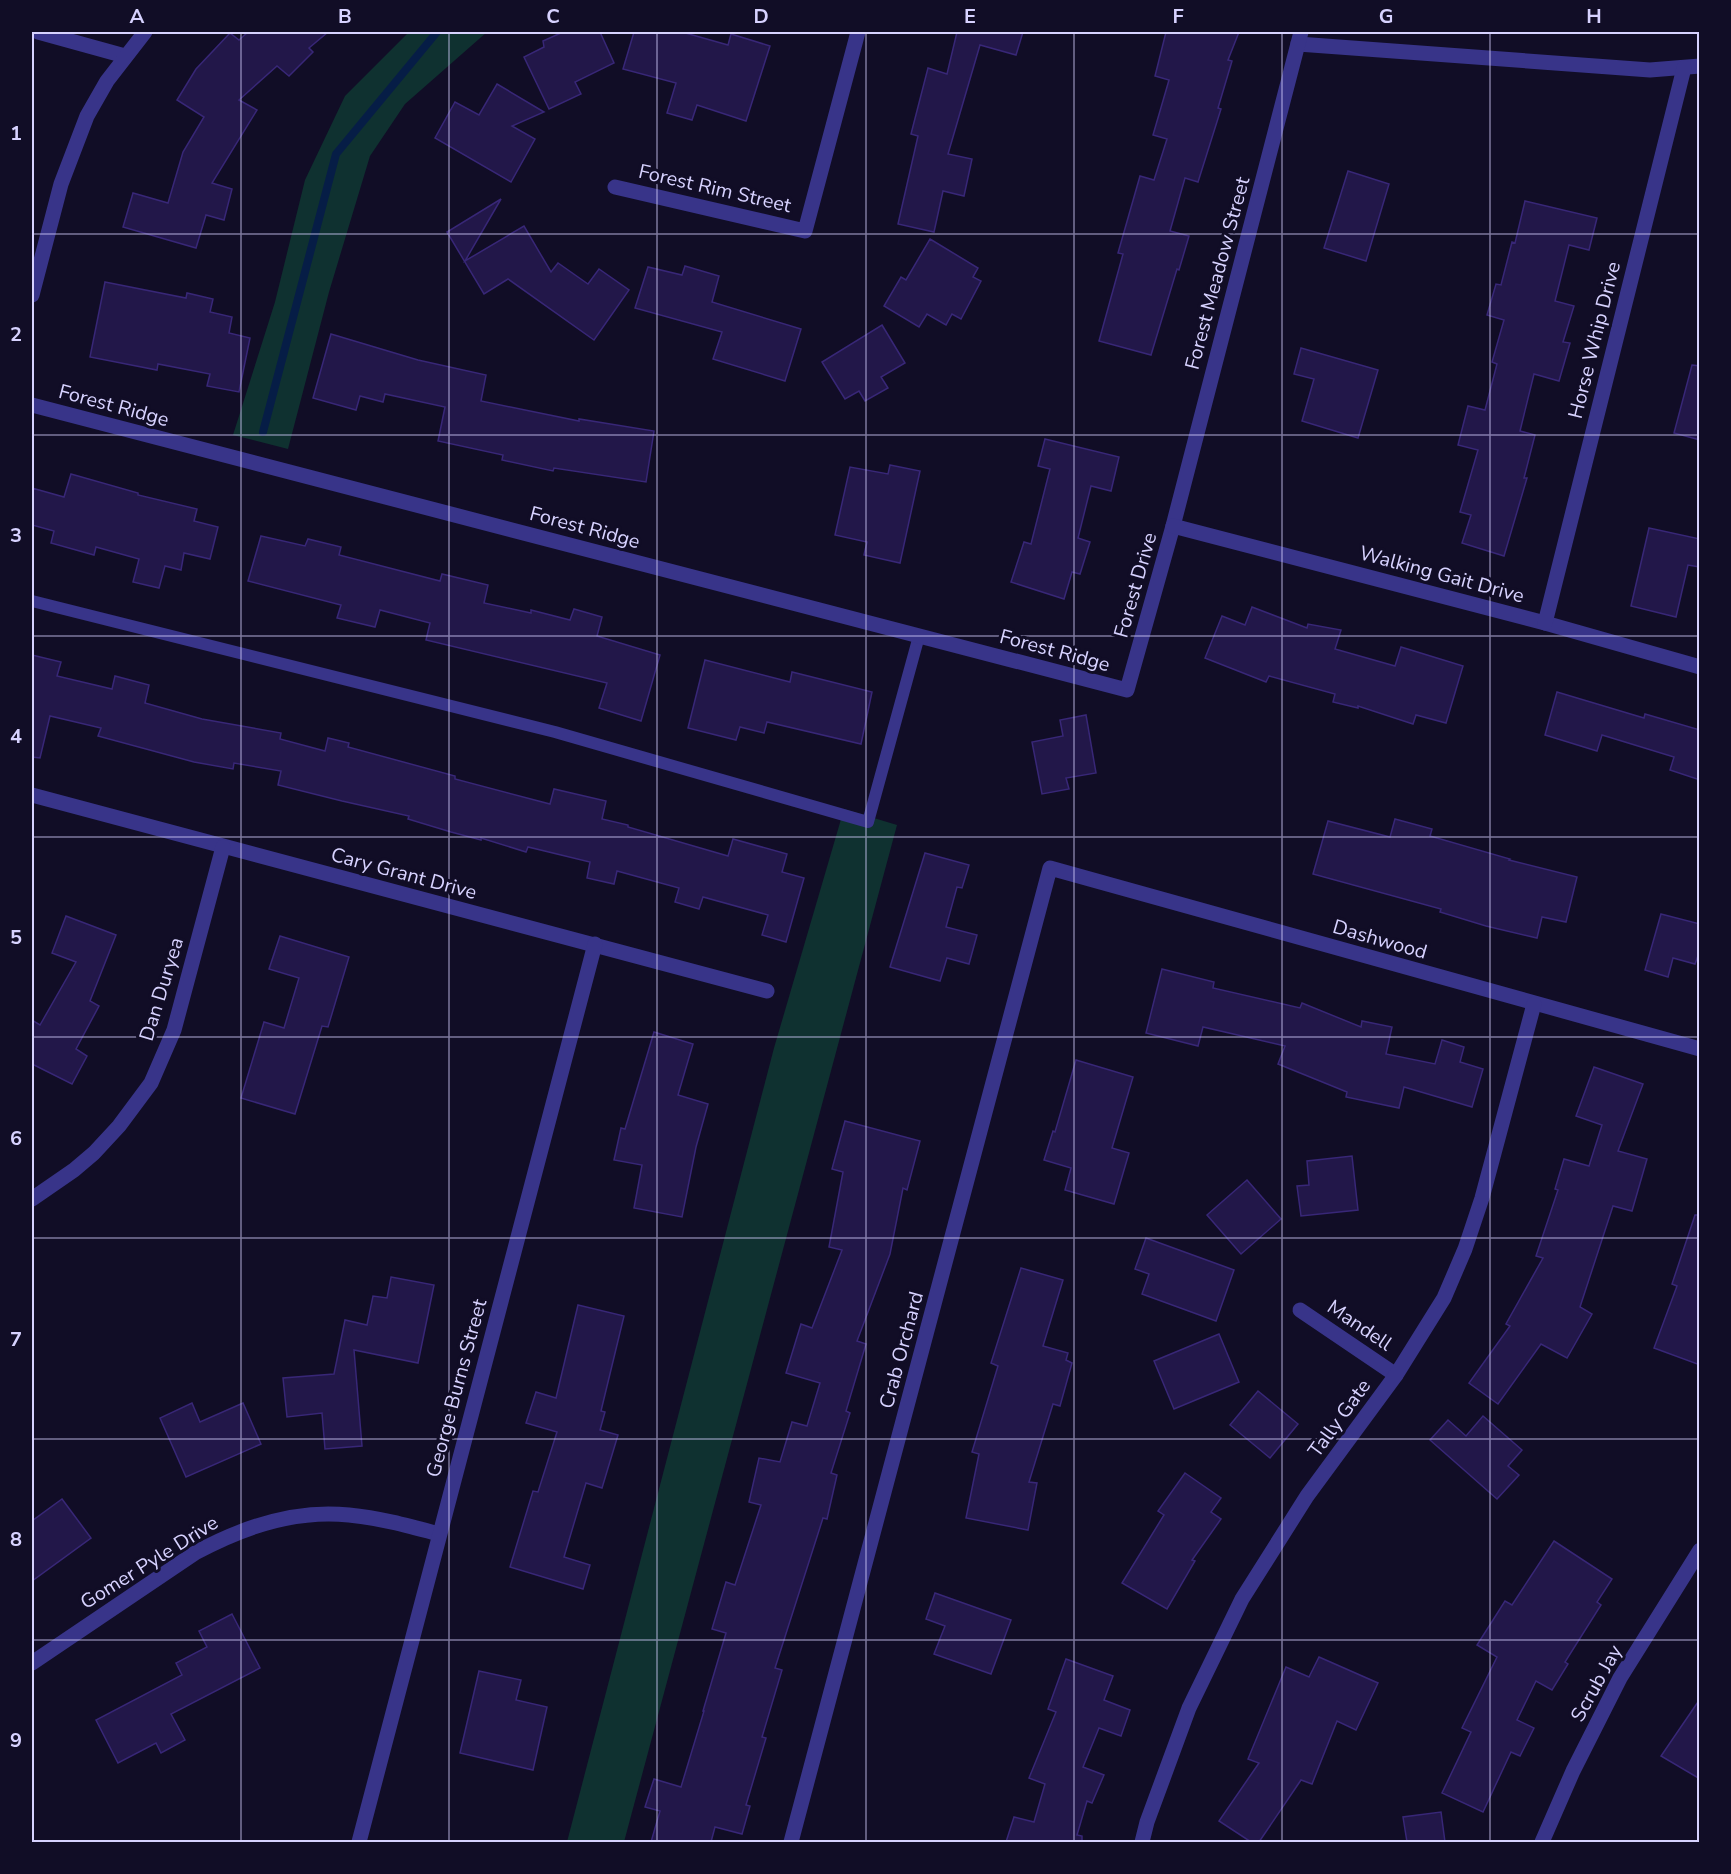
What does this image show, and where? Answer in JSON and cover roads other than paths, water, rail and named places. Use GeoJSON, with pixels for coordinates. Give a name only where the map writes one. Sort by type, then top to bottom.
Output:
{"type":"FeatureCollection","features":[{"type":"Feature","properties":{"kind":"street"},"geometry":{"type":"LineString","coordinates":[[38,32],[125,56]]}},
{"type":"Feature","properties":{"kind":"street"},"geometry":{"type":"LineString","coordinates":[[32,295],[61,184],[87,116],[107,81],[145,32]]}},
{"type":"Feature","properties":{"kind":"street","name":"Forest Rim Street"},"geometry":{"type":"LineString","coordinates":[[615,187],[805,231],[858,32]]}},
{"type":"Feature","properties":{"kind":"street"},"geometry":{"type":"LineString","coordinates":[[1300,38],[1650,70],[1692,67]]}},
{"type":"Feature","properties":{"kind":"street","name":"Forest Meadow Street"},"geometry":{"type":"LineString","coordinates":[[1173,526],[1300,38]]}},
{"type":"Feature","properties":{"kind":"street","name":"Horse Whip Drive"},"geometry":{"type":"LineString","coordinates":[[1545,623],[1692,67]]}},
{"type":"Feature","properties":{"kind":"street","name":"Forest Ridge"},"geometry":{"type":"LineString","coordinates":[[32,405],[1127,690]]}},
{"type":"Feature","properties":{"kind":"street","name":"Walking Gait Drive"},"geometry":{"type":"LineString","coordinates":[[1173,526],[1545,623],[1700,667]]}},
{"type":"Feature","properties":{"kind":"street","name":"Forest Drive"},"geometry":{"type":"LineString","coordinates":[[1127,690],[1173,526]]}},
{"type":"Feature","properties":{"kind":"street","name":"Cary Grant Drive"},"geometry":{"type":"LineString","coordinates":[[32,795],[767,991]]}},
{"type":"Feature","properties":{"kind":"street","name":"Dan Duryea"},"geometry":{"type":"LineString","coordinates":[[32,1199],[94,1153],[119,1126],[151,1083],[174,1030],[223,847]]}},
{"type":"Feature","properties":{"kind":"street","name":"Dashwood"},"geometry":{"type":"LineString","coordinates":[[1050,868],[1700,1049]]}},
{"type":"Feature","properties":{"kind":"street","name":"Crab Orchard"},"geometry":{"type":"LineString","coordinates":[[791,1842],[1050,868]]}},
{"type":"Feature","properties":{"kind":"street","name":"George Burns Street"},"geometry":{"type":"LineString","coordinates":[[359,1842],[595,944]]}},
{"type":"Feature","properties":{"kind":"street","name":"Tally Gate"},"geometry":{"type":"LineString","coordinates":[[1142,1842],[1147,1822],[1189,1708],[1242,1599],[1307,1496],[1396,1375],[1444,1299],[1465,1249],[1482,1198],[1534,1004]]}},
{"type":"Feature","properties":{"kind":"street","name":"Mandell"},"geometry":{"type":"LineString","coordinates":[[1300,1310],[1396,1375]]}},
{"type":"Feature","properties":{"kind":"street","name":"Gomer Pyle Drive"},"geometry":{"type":"LineString","coordinates":[[32,1663],[195,1553],[242,1530],[294,1517],[348,1515],[396,1522],[439,1534]]}},
{"type":"Feature","properties":{"kind":"street","name":"Scrub Jay"},"geometry":{"type":"LineString","coordinates":[[1542,1842],[1573,1770],[1620,1678],[1700,1550]]}},
{"type":"Feature","properties":{"kind":"lane"},"geometry":{"type":"LineString","coordinates":[[32,601],[555,732],[868,822],[919,636]]}},
{"type":"Feature","properties":{"kind":"waterway"},"geometry":{"type":"LineString","coordinates":[[263,432],[336,154],[437,32]]}}]}
